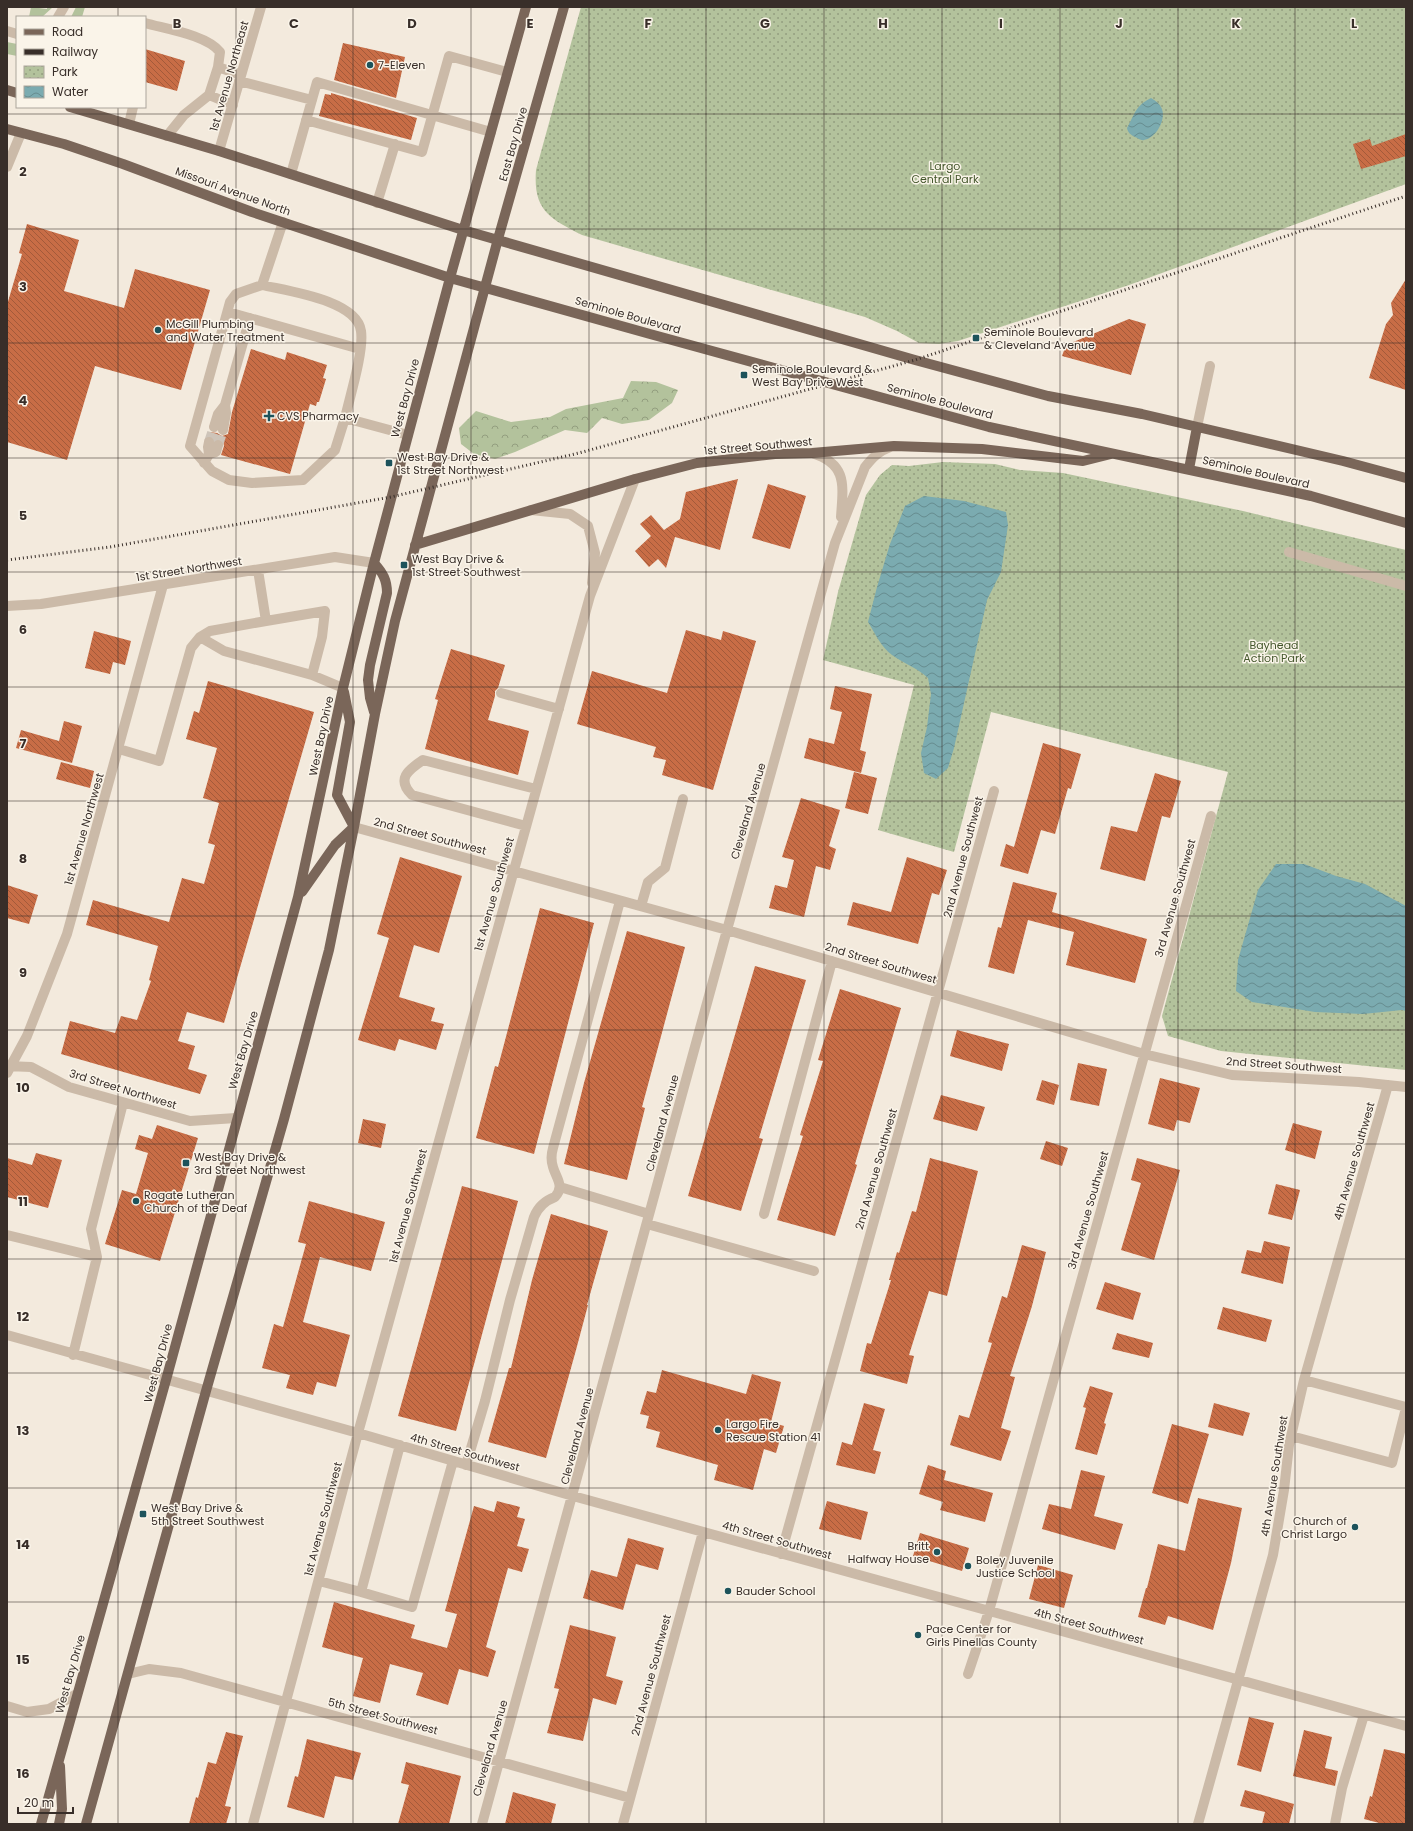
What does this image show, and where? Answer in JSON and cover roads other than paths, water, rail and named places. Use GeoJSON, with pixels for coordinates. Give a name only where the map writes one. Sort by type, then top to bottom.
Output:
{"type":"FeatureCollection","features":[{"type":"Feature","properties":{"kind":"main road"},"geometry":{"type":"LineString","coordinates":[[450,278],[526,7]]}},
{"type":"Feature","properties":{"kind":"main road","name":"East Bay Drive"},"geometry":{"type":"LineString","coordinates":[[485,287],[564,7]]}},
{"type":"Feature","properties":{"kind":"main road"},"geometry":{"type":"LineString","coordinates":[[73,108],[219,151],[463,230],[902,356],[1048,396],[1142,414],[1343,461],[1406,478]]}},
{"type":"Feature","properties":{"kind":"main road","name":"Missouri Avenue North"},"geometry":{"type":"LineString","coordinates":[[7,129],[64,144],[283,222],[450,278]]}},
{"type":"Feature","properties":{"kind":"main road","name":"Seminole Boulevard"},"geometry":{"type":"LineString","coordinates":[[450,278],[981,425],[1311,496],[1406,523]]}},
{"type":"Feature","properties":{"kind":"main road","name":"West Bay Drive"},"geometry":{"type":"LineString","coordinates":[[41,1824],[166,1380],[236,1118],[298,897],[344,688],[374,563],[450,278]]}},
{"type":"Feature","properties":{"kind":"main road"},"geometry":{"type":"LineString","coordinates":[[86,1824],[206,1391],[282,1126],[329,950],[394,621],[485,287]]}},
{"type":"Feature","properties":{"kind":"main road"},"geometry":{"type":"LineString","coordinates":[[1189,469],[1198,427]]}},
{"type":"Feature","properties":{"kind":"main road","name":"1st Street Southwest"},"geometry":{"type":"LineString","coordinates":[[415,545],[634,479],[698,463],[775,454],[812,454],[894,446],[982,449],[1083,461],[1113,453]]}},
{"type":"Feature","properties":{"kind":"main road"},"geometry":{"type":"LineString","coordinates":[[374,563],[382,572],[387,583],[387,593],[370,665],[368,680],[370,698],[375,714]]}},
{"type":"Feature","properties":{"kind":"main road"},"geometry":{"type":"LineString","coordinates":[[344,688],[350,722],[337,795],[354,827]]}},
{"type":"Feature","properties":{"kind":"main road"},"geometry":{"type":"LineString","coordinates":[[298,897],[335,845],[354,827]]}},
{"type":"Feature","properties":{"kind":"main road"},"geometry":{"type":"LineString","coordinates":[[59,1758],[62,1809],[59,1824]]}},
{"type":"Feature","properties":{"kind":"street"},"geometry":{"type":"LineString","coordinates":[[59,16],[64,7]]}},
{"type":"Feature","properties":{"kind":"street","name":"1st Avenue Northeast"},"geometry":{"type":"LineString","coordinates":[[219,151],[261,7]]}},
{"type":"Feature","properties":{"kind":"street"},"geometry":{"type":"LineString","coordinates":[[146,23],[203,39],[217,48],[220,52],[218,67],[209,95],[184,115],[167,136]]}},
{"type":"Feature","properties":{"kind":"street"},"geometry":{"type":"LineString","coordinates":[[306,120],[422,152],[449,56],[508,72]]}},
{"type":"Feature","properties":{"kind":"street"},"geometry":{"type":"LineString","coordinates":[[218,67],[240,78],[312,100]]}},
{"type":"Feature","properties":{"kind":"street"},"geometry":{"type":"LineString","coordinates":[[291,174],[317,82],[490,132]]}},
{"type":"Feature","properties":{"kind":"street"},"geometry":{"type":"LineString","coordinates":[[209,95],[233,105]]}},
{"type":"Feature","properties":{"kind":"street"},"geometry":{"type":"LineString","coordinates":[[129,124],[133,108]]}},
{"type":"Feature","properties":{"kind":"street"},"geometry":{"type":"LineString","coordinates":[[7,167],[21,133]]}},
{"type":"Feature","properties":{"kind":"street"},"geometry":{"type":"LineString","coordinates":[[377,203],[395,144]]}},
{"type":"Feature","properties":{"kind":"street"},"geometry":{"type":"LineString","coordinates":[[262,285],[283,222]]}},
{"type":"Feature","properties":{"kind":"street"},"geometry":{"type":"LineString","coordinates":[[262,285],[327,301],[347,311],[355,317],[361,330],[360,349],[345,418],[335,450],[303,480],[252,483],[229,480],[212,471],[207,458],[190,446],[230,302],[236,294],[262,285]]}},
{"type":"Feature","properties":{"kind":"street"},"geometry":{"type":"LineString","coordinates":[[228,312],[360,349]]}},
{"type":"Feature","properties":{"kind":"street"},"geometry":{"type":"LineString","coordinates":[[218,429],[226,413],[225,405],[250,318]]}},
{"type":"Feature","properties":{"kind":"street"},"geometry":{"type":"LineString","coordinates":[[1198,427],[1210,366]]}},
{"type":"Feature","properties":{"kind":"street"},"geometry":{"type":"LineString","coordinates":[[345,418],[408,435]]}},
{"type":"Feature","properties":{"kind":"street"},"geometry":{"type":"LineString","coordinates":[[207,458],[216,452],[214,444]]}},
{"type":"Feature","properties":{"kind":"street","name":"Cleveland Avenue"},"geometry":{"type":"LineString","coordinates":[[482,1824],[727,930],[840,527],[865,467],[881,451],[894,446]]}},
{"type":"Feature","properties":{"kind":"street"},"geometry":{"type":"LineString","coordinates":[[812,454],[832,462],[838,469],[843,495],[840,527]]}},
{"type":"Feature","properties":{"kind":"street","name":"1st Avenue Southwest"},"geometry":{"type":"LineString","coordinates":[[253,1824],[358,1433],[590,596],[634,479]]}},
{"type":"Feature","properties":{"kind":"street","name":"1st Avenue Southwest"},"geometry":{"type":"LineString","coordinates":[[531,510],[570,514],[588,526],[595,553],[590,596]]}},
{"type":"Feature","properties":{"kind":"street"},"geometry":{"type":"LineString","coordinates":[[1289,552],[1406,586]]}},
{"type":"Feature","properties":{"kind":"street","name":"1st Street Northwest"},"geometry":{"type":"LineString","coordinates":[[7,606],[41,604],[335,557],[374,563]]}},
{"type":"Feature","properties":{"kind":"street"},"geometry":{"type":"LineString","coordinates":[[258,570],[266,621]]}},
{"type":"Feature","properties":{"kind":"street","name":"1st Avenue Northwest"},"geometry":{"type":"LineString","coordinates":[[8,1068],[27,1036],[67,934],[119,750],[163,585]]}},
{"type":"Feature","properties":{"kind":"street"},"geometry":{"type":"LineString","coordinates":[[119,750],[159,761],[191,648],[200,637],[210,631],[325,611],[322,637],[312,675]]}},
{"type":"Feature","properties":{"kind":"street"},"geometry":{"type":"LineString","coordinates":[[200,637],[224,651],[312,675],[344,688]]}},
{"type":"Feature","properties":{"kind":"street"},"geometry":{"type":"LineString","coordinates":[[501,693],[559,709]]}},
{"type":"Feature","properties":{"kind":"street"},"geometry":{"type":"LineString","coordinates":[[526,826],[412,795],[407,790],[405,779],[408,770],[423,760],[536,789]]}},
{"type":"Feature","properties":{"kind":"street","name":"2nd Avenue Southwest"},"geometry":{"type":"LineString","coordinates":[[781,1554],[994,791]]}},
{"type":"Feature","properties":{"kind":"street"},"geometry":{"type":"LineString","coordinates":[[641,906],[648,882],[665,868],[683,799]]}},
{"type":"Feature","properties":{"kind":"street","name":"3rd Avenue Southwest"},"geometry":{"type":"LineString","coordinates":[[968,1674],[989,1611],[1211,816]]}},
{"type":"Feature","properties":{"kind":"street","name":"2nd Street Southwest"},"geometry":{"type":"LineString","coordinates":[[354,827],[727,930],[1144,1054],[1232,1075],[1406,1087]]}},
{"type":"Feature","properties":{"kind":"street"},"geometry":{"type":"LineString","coordinates":[[466,1465],[485,1401],[510,1300],[534,1217],[538,1208],[558,1194],[560,1187],[558,1176],[553,1169],[551,1158],[553,1148],[620,901]]}},
{"type":"Feature","properties":{"kind":"street"},"geometry":{"type":"LineString","coordinates":[[764,1214],[832,961]]}},
{"type":"Feature","properties":{"kind":"street","name":"3rd Street Northwest"},"geometry":{"type":"LineString","coordinates":[[8,1068],[31,1067],[69,1087],[190,1121],[236,1118]]}},
{"type":"Feature","properties":{"kind":"street","name":"4th Avenue Southwest"},"geometry":{"type":"LineString","coordinates":[[1198,1824],[1273,1555],[1291,1436],[1304,1380],[1388,1085]]}},
{"type":"Feature","properties":{"kind":"street"},"geometry":{"type":"LineString","coordinates":[[73,1354],[97,1257],[91,1229],[123,1103]]}},
{"type":"Feature","properties":{"kind":"street"},"geometry":{"type":"LineString","coordinates":[[560,1187],[649,1214]]}},
{"type":"Feature","properties":{"kind":"street"},"geometry":{"type":"LineString","coordinates":[[647,1224],[814,1271]]}},
{"type":"Feature","properties":{"kind":"street"},"geometry":{"type":"LineString","coordinates":[[7,1235],[97,1257]]}},
{"type":"Feature","properties":{"kind":"street","name":"4th Street Southwest"},"geometry":{"type":"LineString","coordinates":[[7,1335],[358,1433],[573,1496],[1406,1726]]}},
{"type":"Feature","properties":{"kind":"street"},"geometry":{"type":"LineString","coordinates":[[1291,1436],[1392,1463],[1406,1407],[1304,1380]]}},
{"type":"Feature","properties":{"kind":"street"},"geometry":{"type":"LineString","coordinates":[[361,1592],[400,1445]]}},
{"type":"Feature","properties":{"kind":"street"},"geometry":{"type":"LineString","coordinates":[[319,1582],[361,1592],[412,1607],[454,1461]]}},
{"type":"Feature","properties":{"kind":"street","name":"2nd Avenue Southwest"},"geometry":{"type":"LineString","coordinates":[[623,1824],[703,1532]]}},
{"type":"Feature","properties":{"kind":"street","name":"5th Street Southwest"},"geometry":{"type":"LineString","coordinates":[[128,1674],[150,1669],[181,1673],[630,1798]]}},
{"type":"Feature","properties":{"kind":"street"},"geometry":{"type":"LineString","coordinates":[[7,1706],[27,1712],[49,1709],[77,1694]]}},
{"type":"Feature","properties":{"kind":"street"},"geometry":{"type":"LineString","coordinates":[[1335,1824],[1342,1788],[1364,1715]]}},
{"type":"Feature","properties":{"kind":"water"},"geometry":{"type":"Polygon","coordinates":[[[1151,98],[1161,107],[1163,118],[1156,132],[1148,139],[1142,140],[1131,135],[1127,128],[1138,107],[1151,98]]]}},
{"type":"Feature","properties":{"kind":"water"},"geometry":{"type":"Polygon","coordinates":[[[924,496],[964,501],[1006,512],[1008,525],[1001,572],[987,600],[954,748],[948,768],[936,779],[924,773],[921,753],[927,727],[931,694],[928,678],[888,652],[881,644],[868,622],[890,544],[905,506],[924,496]]]}},
{"type":"Feature","properties":{"kind":"water"},"geometry":{"type":"Polygon","coordinates":[[[1276,864],[1304,864],[1336,876],[1365,884],[1406,906],[1406,1011],[1402,1010],[1363,1014],[1315,1012],[1252,1002],[1236,991],[1238,960],[1258,890],[1276,864]]]}},
{"type":"Feature","properties":{"kind":"tunnel"},"geometry":{"type":"LineString","coordinates":[[209,442],[214,427]]}},
{"type":"Feature","properties":{"kind":"tunnel"},"geometry":{"type":"LineString","coordinates":[[218,445],[223,430]]}},
{"type":"Feature","properties":{"kind":"railway"},"geometry":{"type":"LineString","coordinates":[[7,560],[110,547],[391,497],[579,453],[915,360],[1406,196]]}},
{"type":"Feature","properties":{"kind":"place","name":"7-Eleven"},"geometry":{"type":"Point","coordinates":[370,65]}},
{"type":"Feature","properties":{"kind":"place","name":"McGill Plumbing and Water Treatment"},"geometry":{"type":"Point","coordinates":[158,330]}},
{"type":"Feature","properties":{"kind":"place","name":"Seminole Boulevard & Cleveland Avenue"},"geometry":{"type":"Point","coordinates":[976,338]}},
{"type":"Feature","properties":{"kind":"place","name":"Seminole Boulevard & West Bay Drive West"},"geometry":{"type":"Point","coordinates":[744,375]}},
{"type":"Feature","properties":{"kind":"place","name":"CVS Pharmacy"},"geometry":{"type":"Point","coordinates":[269,416]}},
{"type":"Feature","properties":{"kind":"place","name":"West Bay Drive & 1st Street Northwest"},"geometry":{"type":"Point","coordinates":[389,463]}},
{"type":"Feature","properties":{"kind":"place","name":"West Bay Drive & 1st Street Southwest"},"geometry":{"type":"Point","coordinates":[404,565]}},
{"type":"Feature","properties":{"kind":"place","name":"West Bay Drive & 3rd Street Northwest"},"geometry":{"type":"Point","coordinates":[186,1163]}},
{"type":"Feature","properties":{"kind":"place","name":"Rogate Lutheran Church of the Deaf"},"geometry":{"type":"Point","coordinates":[136,1201]}},
{"type":"Feature","properties":{"kind":"place","name":"Largo Fire Rescue Station 41"},"geometry":{"type":"Point","coordinates":[718,1430]}},
{"type":"Feature","properties":{"kind":"place","name":"West Bay Drive & 5th Street Southwest"},"geometry":{"type":"Point","coordinates":[143,1514]}},
{"type":"Feature","properties":{"kind":"place","name":"Church of Christ Largo"},"geometry":{"type":"Point","coordinates":[1355,1527]}},
{"type":"Feature","properties":{"kind":"place","name":"Britt Halfway House"},"geometry":{"type":"Point","coordinates":[937,1552]}},
{"type":"Feature","properties":{"kind":"place","name":"Boley Juvenile Justice School"},"geometry":{"type":"Point","coordinates":[968,1566]}},
{"type":"Feature","properties":{"kind":"place","name":"Bauder School"},"geometry":{"type":"Point","coordinates":[728,1591]}},
{"type":"Feature","properties":{"kind":"place","name":"Pace Center for Girls Pinellas County"},"geometry":{"type":"Point","coordinates":[918,1635]}},
{"type":"Feature","properties":{"kind":"park label","name":"Largo Central Park"},"geometry":{"type":"Point","coordinates":[945,172]}},
{"type":"Feature","properties":{"kind":"park label","name":"Bayhead Action Park"},"geometry":{"type":"Point","coordinates":[1274,651]}}]}
